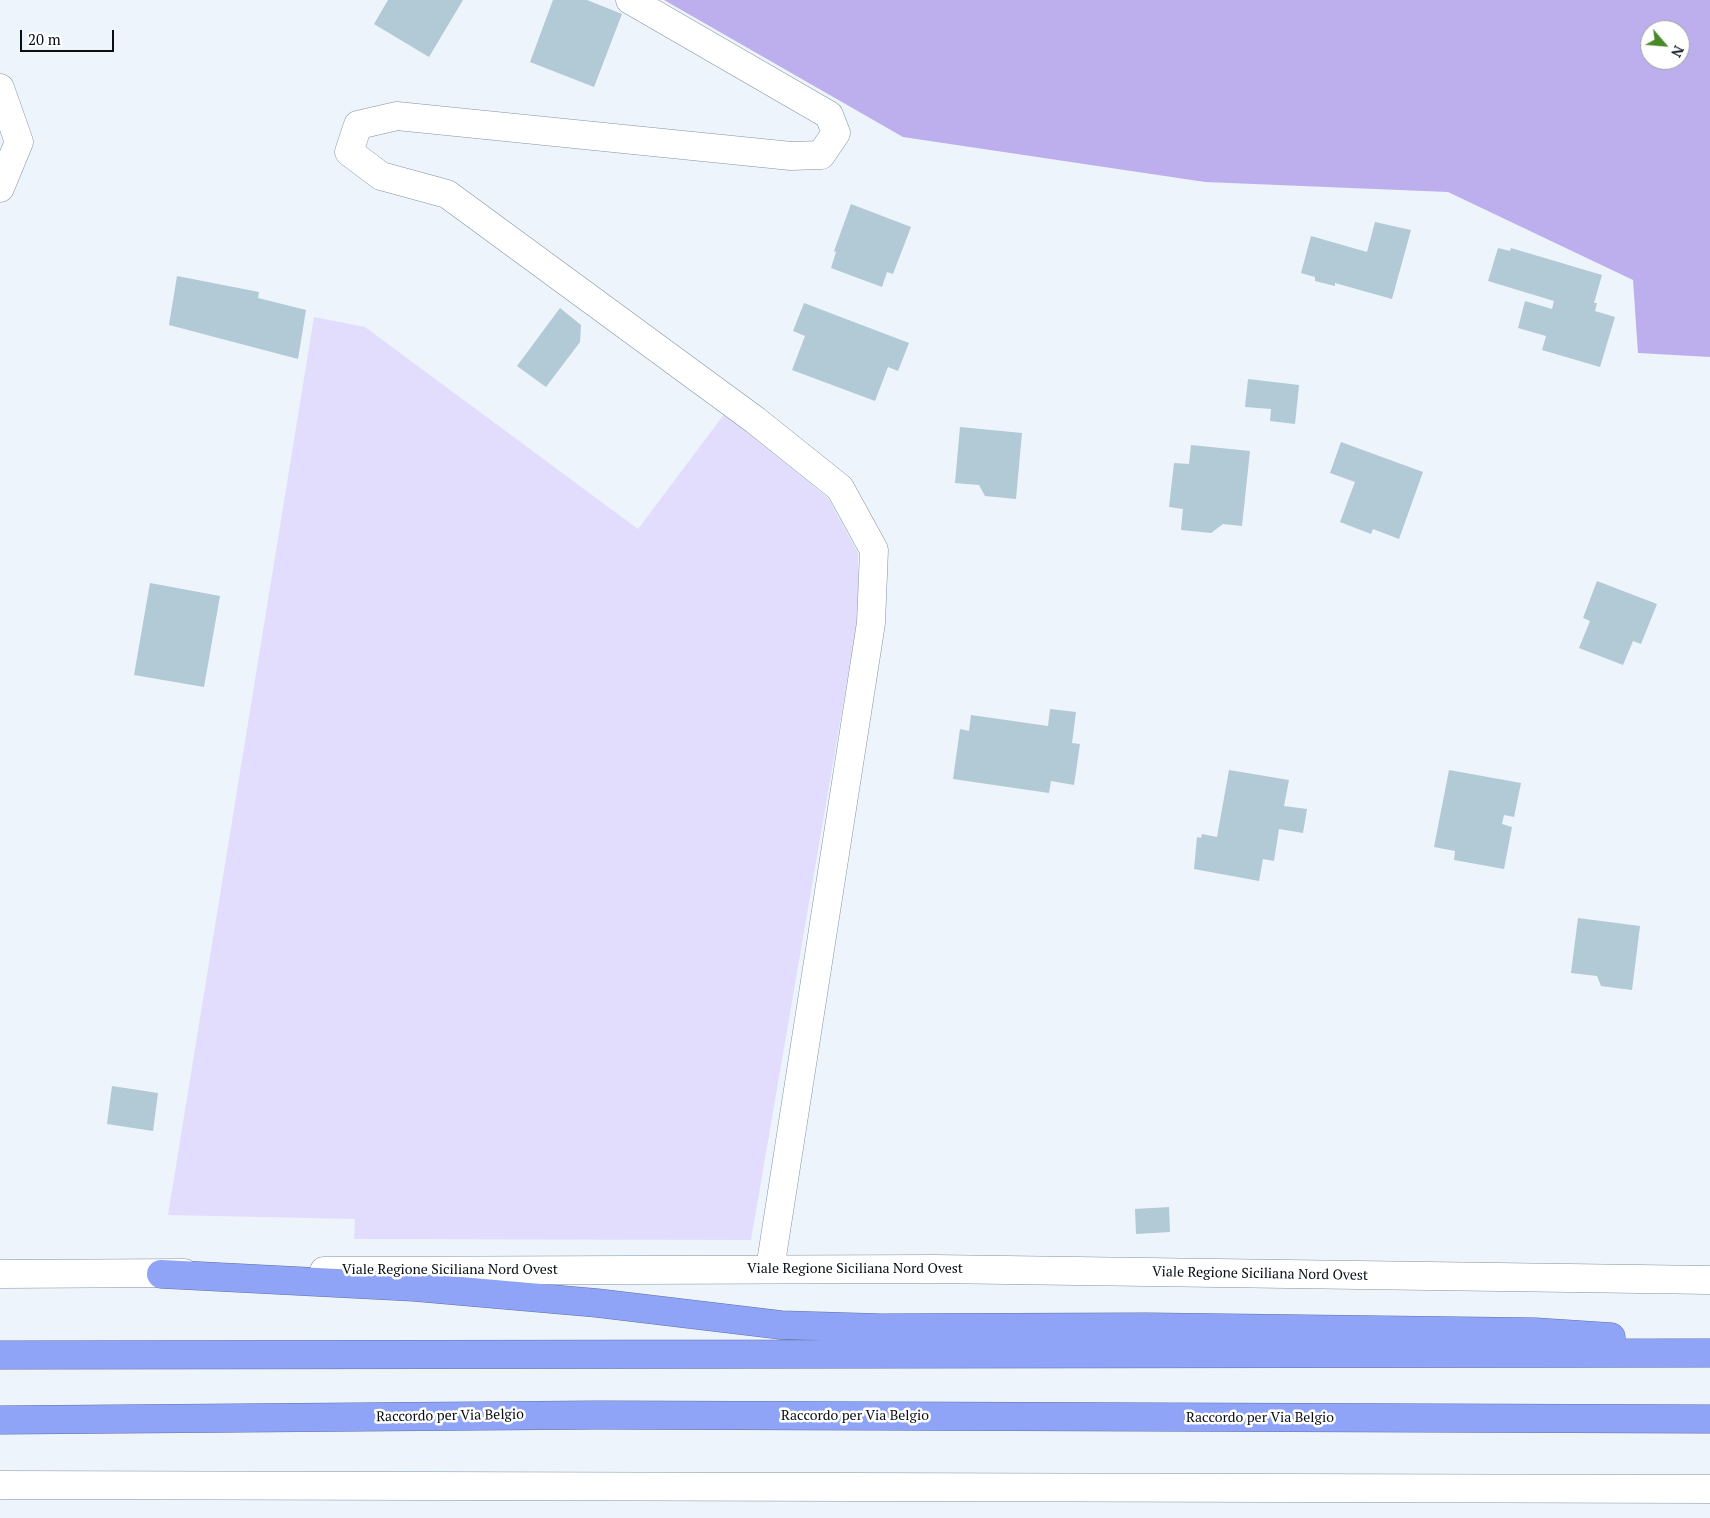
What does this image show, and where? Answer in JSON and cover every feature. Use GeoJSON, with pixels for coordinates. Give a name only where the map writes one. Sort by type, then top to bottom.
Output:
{"type":"FeatureCollection","features":[{"type":"Feature","properties":{"kind":"highway"},"geometry":{"type":"LineString","coordinates":[[161,1274],[424,1288],[597,1303],[781,1325],[881,1328],[1146,1328],[1535,1332],[1710,1343]]}},
{"type":"Feature","properties":{"kind":"highway"},"geometry":{"type":"LineString","coordinates":[[0,1355],[1710,1354]]}},
{"type":"Feature","properties":{"kind":"highway","name":"Raccordo per Via Belgio"},"geometry":{"type":"LineString","coordinates":[[0,1420],[598,1415],[1710,1419]]}},
{"type":"Feature","properties":{"kind":"street"},"geometry":{"type":"LineString","coordinates":[[630,0],[829,115],[836,133],[820,155],[791,156],[397,116],[358,125],[349,152],[381,176],[447,194],[755,420],[840,488],[874,550],[872,624],[770,1269]]}},
{"type":"Feature","properties":{"kind":"street"},"geometry":{"type":"LineString","coordinates":[[0,88],[19,142],[0,188]]}},
{"type":"Feature","properties":{"kind":"street","name":"Viale Regione Siciliana Nord Ovest"},"geometry":{"type":"LineString","coordinates":[[0,1274],[161,1274],[429,1270],[935,1269],[1710,1280]]}},
{"type":"Feature","properties":{"kind":"street"},"geometry":{"type":"LineString","coordinates":[[0,1485],[1710,1489]]}},
{"type":"Feature","properties":{"kind":"shaded area"},"geometry":{"type":"Polygon","coordinates":[[[664,0],[1710,0],[1710,357],[1638,353],[1633,280],[1448,192],[1205,182],[903,137],[664,0]]]}},
{"type":"Feature","properties":{"kind":"shaded area"},"geometry":{"type":"Polygon","coordinates":[[[314,317],[365,327],[638,529],[725,413],[828,498],[858,553],[859,612],[751,1240],[354,1239],[355,1219],[168,1215],[314,317]]]}},
{"type":"Feature","properties":{"kind":"building"},"geometry":{"type":"Polygon","coordinates":[[[388,0],[463,0],[429,57],[374,24],[388,0]]]}},
{"type":"Feature","properties":{"kind":"building"},"geometry":{"type":"Polygon","coordinates":[[[553,0],[587,0],[622,14],[594,87],[530,62],[553,0]]]}},
{"type":"Feature","properties":{"kind":"building"},"geometry":{"type":"Polygon","coordinates":[[[851,204],[911,227],[893,274],[887,272],[882,287],[831,268],[836,252],[834,251],[851,204]]]}},
{"type":"Feature","properties":{"kind":"building"},"geometry":{"type":"Polygon","coordinates":[[[1375,222],[1411,230],[1392,299],[1335,283],[1335,286],[1315,281],[1315,277],[1301,273],[1311,236],[1367,252],[1375,222]]]}},
{"type":"Feature","properties":{"kind":"building"},"geometry":{"type":"Polygon","coordinates":[[[1498,248],[1510,251],[1511,248],[1602,275],[1594,303],[1597,303],[1595,311],[1615,317],[1600,367],[1542,350],[1546,336],[1518,328],[1525,301],[1552,309],[1554,301],[1488,281],[1498,248]]]}},
{"type":"Feature","properties":{"kind":"building"},"geometry":{"type":"Polygon","coordinates":[[[177,276],[259,292],[258,298],[306,310],[298,359],[169,325],[177,276]]]}},
{"type":"Feature","properties":{"kind":"building"},"geometry":{"type":"Polygon","coordinates":[[[804,303],[909,343],[898,371],[888,367],[875,401],[792,370],[805,336],[793,331],[804,303]]]}},
{"type":"Feature","properties":{"kind":"building"},"geometry":{"type":"Polygon","coordinates":[[[560,308],[581,325],[580,342],[546,387],[517,366],[560,308]]]}},
{"type":"Feature","properties":{"kind":"building"},"geometry":{"type":"Polygon","coordinates":[[[1248,379],[1299,385],[1295,424],[1270,421],[1271,409],[1245,407],[1248,379]]]}},
{"type":"Feature","properties":{"kind":"building"},"geometry":{"type":"Polygon","coordinates":[[[960,427],[1022,433],[1016,499],[985,496],[979,485],[955,483],[960,427]]]}},
{"type":"Feature","properties":{"kind":"building"},"geometry":{"type":"Polygon","coordinates":[[[1341,442],[1423,472],[1399,539],[1373,529],[1371,534],[1340,522],[1355,482],[1330,473],[1341,442]]]}},
{"type":"Feature","properties":{"kind":"building"},"geometry":{"type":"Polygon","coordinates":[[[1191,445],[1250,451],[1242,526],[1223,524],[1211,533],[1181,530],[1183,509],[1169,507],[1174,463],[1189,464],[1191,445]]]}},
{"type":"Feature","properties":{"kind":"building"},"geometry":{"type":"Polygon","coordinates":[[[1597,581],[1657,604],[1641,644],[1633,641],[1623,665],[1579,648],[1590,621],[1583,618],[1597,581]]]}},
{"type":"Feature","properties":{"kind":"building"},"geometry":{"type":"Polygon","coordinates":[[[150,583],[220,596],[204,687],[134,675],[150,583]]]}},
{"type":"Feature","properties":{"kind":"building"},"geometry":{"type":"Polygon","coordinates":[[[1050,709],[1076,712],[1072,743],[1080,744],[1074,785],[1051,781],[1049,793],[953,779],[960,729],[969,731],[971,715],[1048,726],[1050,709]]]}},
{"type":"Feature","properties":{"kind":"building"},"geometry":{"type":"Polygon","coordinates":[[[1229,770],[1289,780],[1284,806],[1307,809],[1303,833],[1279,829],[1274,861],[1263,859],[1259,881],[1194,869],[1197,837],[1201,838],[1202,834],[1217,837],[1229,770]]]}},
{"type":"Feature","properties":{"kind":"building"},"geometry":{"type":"Polygon","coordinates":[[[1449,770],[1521,783],[1514,817],[1504,815],[1502,824],[1512,827],[1504,869],[1454,860],[1455,851],[1434,847],[1449,770]]]}},
{"type":"Feature","properties":{"kind":"building"},"geometry":{"type":"Polygon","coordinates":[[[1578,918],[1640,926],[1632,990],[1601,986],[1597,976],[1571,973],[1578,918]]]}},
{"type":"Feature","properties":{"kind":"building"},"geometry":{"type":"Polygon","coordinates":[[[112,1086],[158,1093],[153,1131],[107,1124],[112,1086]]]}},
{"type":"Feature","properties":{"kind":"building"},"geometry":{"type":"Polygon","coordinates":[[[1169,1207],[1170,1232],[1136,1234],[1135,1209],[1169,1207]]]}}]}
